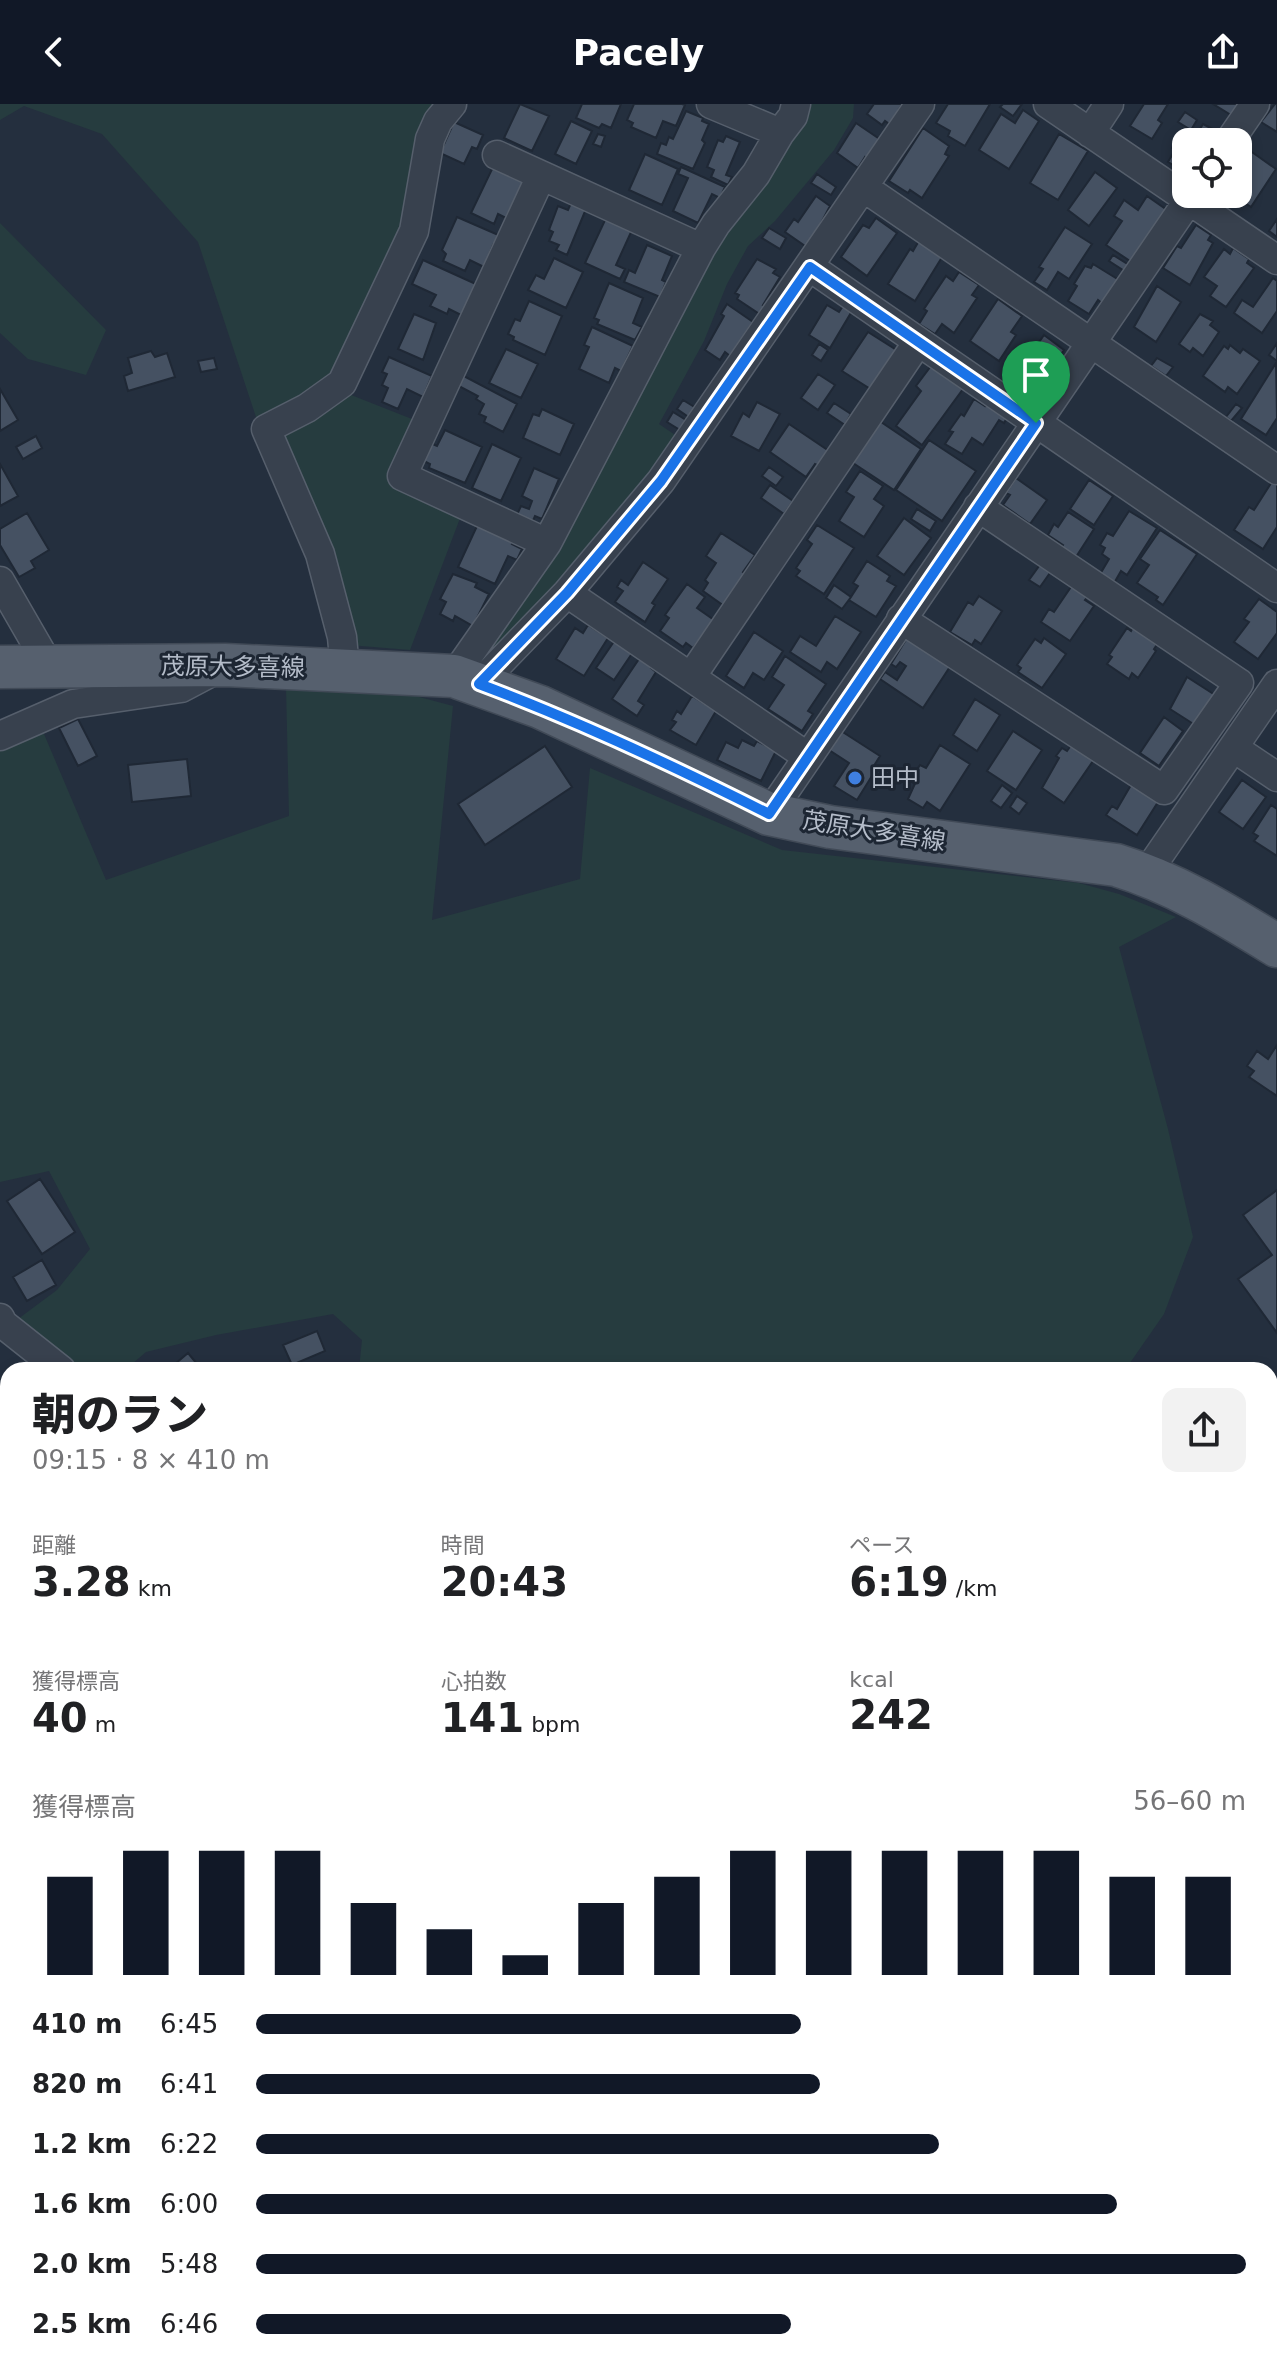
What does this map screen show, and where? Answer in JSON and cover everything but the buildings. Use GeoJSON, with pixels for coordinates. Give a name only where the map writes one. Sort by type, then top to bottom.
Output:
{"type":"FeatureCollection","features":[{"type":"Feature","properties":{"kind":"main road","name":"茂原大多喜線"},"geometry":{"type":"LineString","coordinates":[[0,667],[225,665],[345,669],[466,680],[540,707],[769,814],[830,827],[1116,865],[1146,874],[1199,898],[1277,946]]}},
{"type":"Feature","properties":{"kind":"street"},"geometry":{"type":"LineString","coordinates":[[345,669],[342,637],[320,554],[266,429],[307,408],[342,383],[414,231],[430,139],[438,121],[452,104]]}},
{"type":"Feature","properties":{"kind":"street"},"geometry":{"type":"LineString","coordinates":[[711,104],[780,133]]}},
{"type":"Feature","properties":{"kind":"street"},"geometry":{"type":"LineString","coordinates":[[466,680],[547,543],[701,248],[756,174],[793,116],[796,104]]}},
{"type":"Feature","properties":{"kind":"street"},"geometry":{"type":"LineString","coordinates":[[466,680],[567,593],[661,481],[920,104]]}},
{"type":"Feature","properties":{"kind":"street"},"geometry":{"type":"LineString","coordinates":[[1048,104],[1172,185]]}},
{"type":"Feature","properties":{"kind":"street"},"geometry":{"type":"LineString","coordinates":[[1090,133],[1109,104]]}},
{"type":"Feature","properties":{"kind":"street"},"geometry":{"type":"LineString","coordinates":[[1239,128],[1255,104]]}},
{"type":"Feature","properties":{"kind":"street"},"geometry":{"type":"LineString","coordinates":[[497,155],[701,248]]}},
{"type":"Feature","properties":{"kind":"street"},"geometry":{"type":"LineString","coordinates":[[541,176],[402,476],[547,543]]}},
{"type":"Feature","properties":{"kind":"street"},"geometry":{"type":"LineString","coordinates":[[863,187],[1277,470]]}},
{"type":"Feature","properties":{"kind":"street"},"geometry":{"type":"LineString","coordinates":[[769,814],[1183,208]]}},
{"type":"Feature","properties":{"kind":"street"},"geometry":{"type":"LineString","coordinates":[[1205,208],[1277,260]]}},
{"type":"Feature","properties":{"kind":"street"},"geometry":{"type":"LineString","coordinates":[[810,267],[1277,588]]}},
{"type":"Feature","properties":{"kind":"street"},"geometry":{"type":"LineString","coordinates":[[691,677],[918,342]]}},
{"type":"Feature","properties":{"kind":"street"},"geometry":{"type":"LineString","coordinates":[[901,619],[1164,790],[1239,683],[978,507]]}},
{"type":"Feature","properties":{"kind":"street"},"geometry":{"type":"LineString","coordinates":[[0,581],[49,666]]}},
{"type":"Feature","properties":{"kind":"street"},"geometry":{"type":"LineString","coordinates":[[567,593],[808,757]]}},
{"type":"Feature","properties":{"kind":"street"},"geometry":{"type":"LineString","coordinates":[[0,736],[73,704],[181,688],[225,665]]}},
{"type":"Feature","properties":{"kind":"street"},"geometry":{"type":"LineString","coordinates":[[1146,874],[1277,684]]}},
{"type":"Feature","properties":{"kind":"street"},"geometry":{"type":"LineString","coordinates":[[1234,748],[1277,777]]}},
{"type":"Feature","properties":{"kind":"street"},"geometry":{"type":"LineString","coordinates":[[0,1318],[3,1324],[51,1362]]}},
{"type":"Feature","properties":{"kind":"green space"},"geometry":{"type":"Polygon","coordinates":[[[0,104],[443,104],[409,221],[336,377],[259,426],[198,242],[102,134],[24,106],[0,120],[0,104]]]}},
{"type":"Feature","properties":{"kind":"green space"},"geometry":{"type":"Polygon","coordinates":[[[808,104],[854,104],[853,118],[834,150],[775,221],[748,246],[727,284],[704,341],[659,424],[681,439],[493,662],[482,660],[706,254],[808,104]]]}},
{"type":"Feature","properties":{"kind":"green space"},"geometry":{"type":"Polygon","coordinates":[[[0,223],[106,330],[86,375],[28,359],[0,333],[0,223]]]}},
{"type":"Feature","properties":{"kind":"green space"},"geometry":{"type":"Polygon","coordinates":[[[341,391],[417,421],[392,478],[462,513],[410,650],[349,645],[276,437],[341,391]]]}},
{"type":"Feature","properties":{"kind":"green space"},"geometry":{"type":"Polygon","coordinates":[[[286,687],[393,690],[453,706],[432,920],[580,879],[590,768],[782,850],[1079,883],[1119,894],[1176,917],[1119,947],[1168,1129],[1193,1237],[1164,1314],[1131,1362],[360,1362],[362,1340],[333,1314],[216,1335],[146,1352],[134,1362],[65,1362],[14,1322],[57,1290],[90,1249],[49,1171],[0,1182],[0,747],[41,727],[106,880],[289,816],[286,687]]]}},
{"type":"Feature","properties":{"kind":"place","name":"田中"},"geometry":{"type":"Point","coordinates":[855,778]}},
{"type":"Feature","properties":{"kind":"route"},"geometry":{"type":"LineString","coordinates":[[810,267],[1036,423],[769,814],[540,707],[479,684],[567,593],[661,481],[810,267]]}}]}
